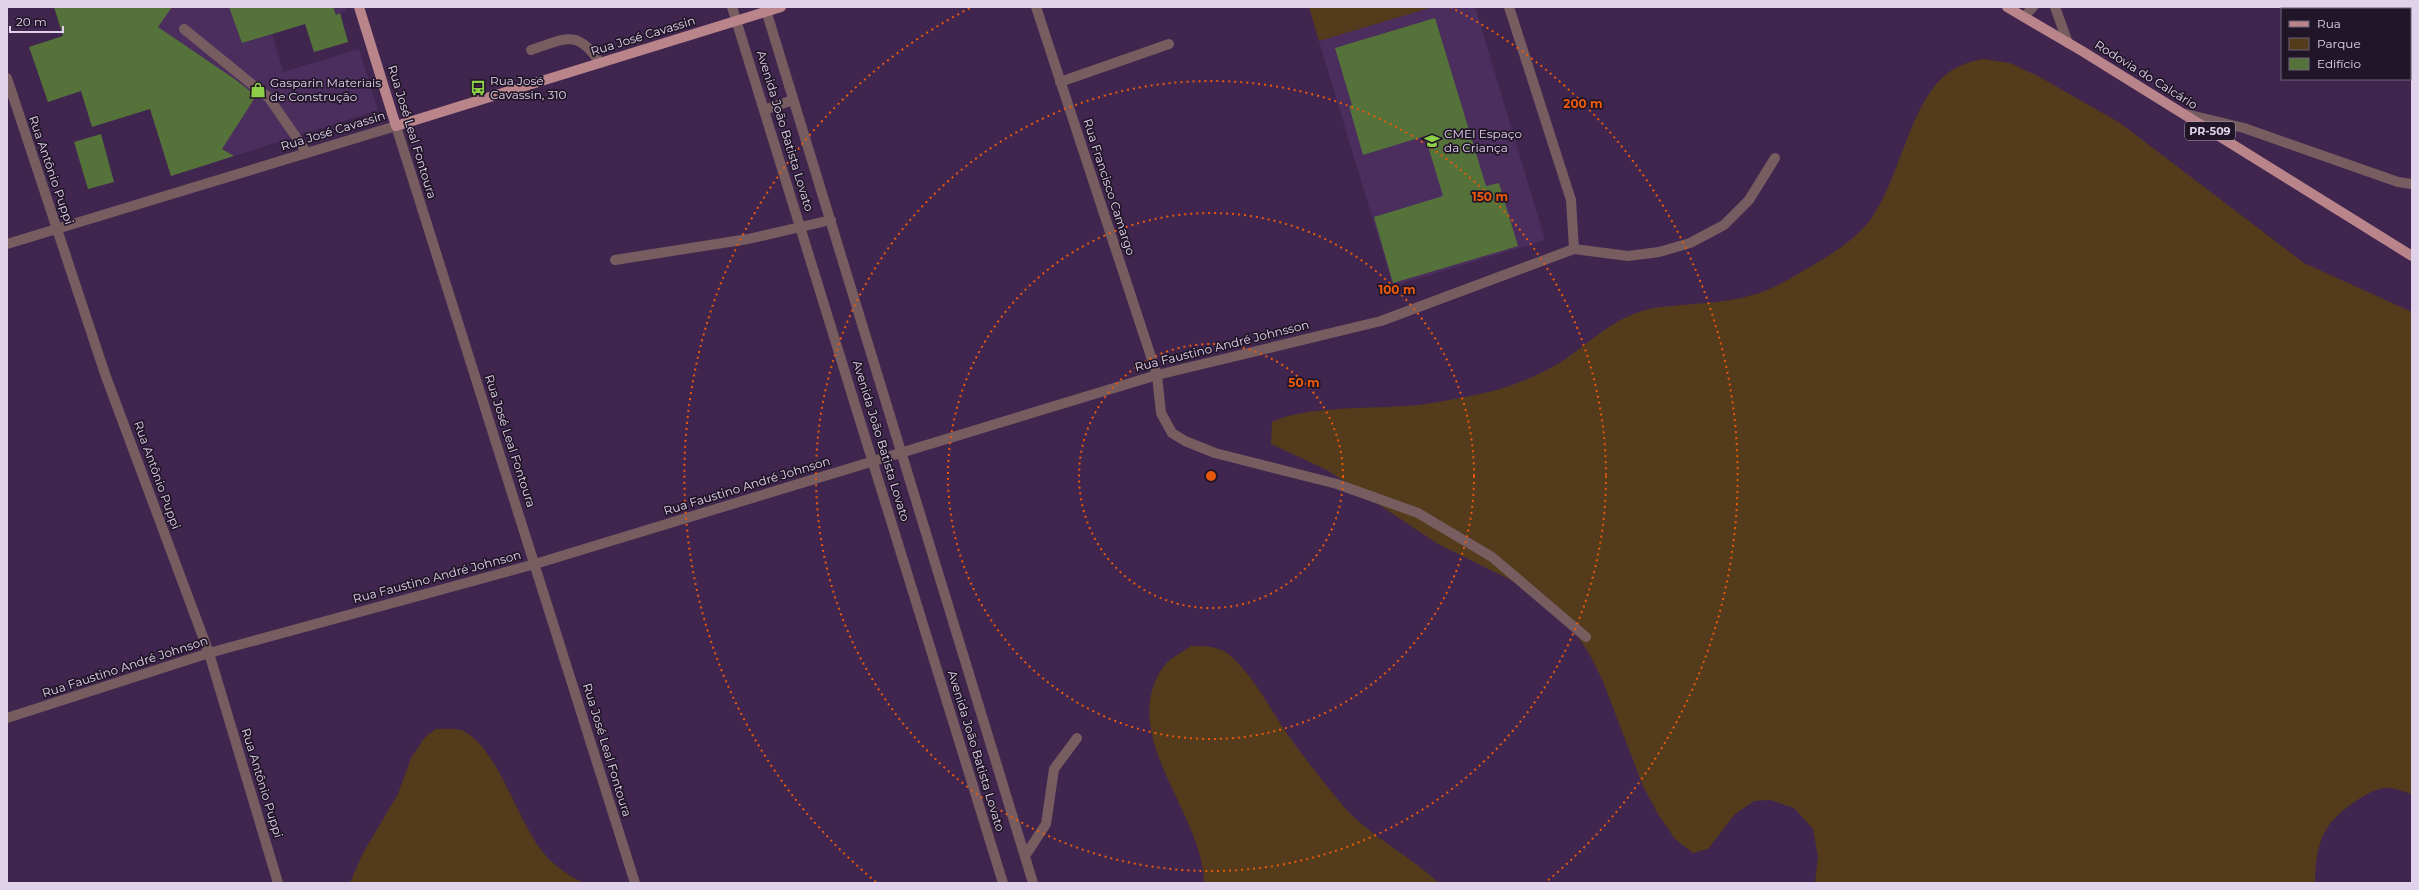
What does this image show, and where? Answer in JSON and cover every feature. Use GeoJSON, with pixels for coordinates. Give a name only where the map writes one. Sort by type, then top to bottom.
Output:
{"type":"FeatureCollection","features":[{"type":"Feature","properties":{"kind":"main road","name":"Rua José Leal Fontoura"},"geometry":{"type":"LineString","coordinates":[[359,7],[396,126]]}},
{"type":"Feature","properties":{"kind":"main road","name":"Rua José Cavassin"},"geometry":{"type":"LineString","coordinates":[[396,126],[737,21],[765,9],[781,7]]}},
{"type":"Feature","properties":{"kind":"main road","name":"Rodovia do Calcário"},"geometry":{"type":"LineString","coordinates":[[2007,7],[2182,113],[2412,256]]}},
{"type":"Feature","properties":{"kind":"street","name":"Avenida João Batista Lovato"},"geometry":{"type":"LineString","coordinates":[[732,7],[802,228],[1003,883]]}},
{"type":"Feature","properties":{"kind":"street","name":"Rua Francisco Camargo"},"geometry":{"type":"LineString","coordinates":[[1036,7],[1157,374],[1161,413],[1172,433],[1185,441],[1215,453],[1337,484],[1418,513],[1492,556],[1586,637]]}},
{"type":"Feature","properties":{"kind":"street"},"geometry":{"type":"LineString","coordinates":[[1509,7],[1571,200],[1574,249],[1628,256],[1659,252],[1690,243],[1724,225],[1749,200],[1775,158]]}},
{"type":"Feature","properties":{"kind":"street"},"geometry":{"type":"LineString","coordinates":[[2024,17],[2033,7]]}},
{"type":"Feature","properties":{"kind":"street"},"geometry":{"type":"LineString","coordinates":[[2055,7],[2068,43]]}},
{"type":"Feature","properties":{"kind":"street","name":"Avenida João Batista Lovato"},"geometry":{"type":"LineString","coordinates":[[765,9],[1034,883]]}},
{"type":"Feature","properties":{"kind":"street"},"geometry":{"type":"LineString","coordinates":[[184,29],[269,98],[308,152]]}},
{"type":"Feature","properties":{"kind":"street"},"geometry":{"type":"LineString","coordinates":[[531,50],[568,39],[589,46],[600,63]]}},
{"type":"Feature","properties":{"kind":"street"},"geometry":{"type":"LineString","coordinates":[[1060,82],[1169,44]]}},
{"type":"Feature","properties":{"kind":"street","name":"Rua Antônio Puppi"},"geometry":{"type":"LineString","coordinates":[[7,78],[105,374],[209,653],[278,883]]}},
{"type":"Feature","properties":{"kind":"street"},"geometry":{"type":"LineString","coordinates":[[764,110],[793,100]]}},
{"type":"Feature","properties":{"kind":"street"},"geometry":{"type":"LineString","coordinates":[[2182,113],[2244,128],[2398,182],[2412,184]]}},
{"type":"Feature","properties":{"kind":"street","name":"Rua José Cavassin"},"geometry":{"type":"LineString","coordinates":[[7,244],[396,126]]}},
{"type":"Feature","properties":{"kind":"street","name":"Rua José Leal Fontoura"},"geometry":{"type":"LineString","coordinates":[[396,126],[635,883]]}},
{"type":"Feature","properties":{"kind":"street"},"geometry":{"type":"LineString","coordinates":[[615,260],[802,228],[831,220]]}},
{"type":"Feature","properties":{"kind":"street","name":"Rua Faustino André Johnsson"},"geometry":{"type":"LineString","coordinates":[[873,461],[1157,374],[1381,321],[1574,249]]}},
{"type":"Feature","properties":{"kind":"street","name":"Rua Faustino André Johnson"},"geometry":{"type":"LineString","coordinates":[[7,718],[209,653],[535,564],[873,461]]}},
{"type":"Feature","properties":{"kind":"street"},"geometry":{"type":"LineString","coordinates":[[1025,856],[1046,824],[1054,769],[1077,738]]}},
{"type":"Feature","properties":{"kind":"shaded area","name":"Gasparin Materiais de Construção"},"geometry":{"type":"Polygon","coordinates":[[[160,7],[345,7],[346,11],[272,34],[283,72],[359,49],[378,110],[171,176],[151,111],[160,7]]]}},
{"type":"Feature","properties":{"kind":"shaded area","name":"CMEI Espaço da Criança"},"geometry":{"type":"Polygon","coordinates":[[[1433,7],[1475,7],[1545,240],[1393,286],[1319,41],[1433,7]]]}},
{"type":"Feature","properties":{"kind":"green space"},"geometry":{"type":"Polygon","coordinates":[[[1309,7],[1433,7],[1319,41],[1309,7]]]}},
{"type":"Feature","properties":{"kind":"green space"},"geometry":{"type":"Polygon","coordinates":[[[1983,59],[2010,63],[2038,76],[2120,123],[2304,263],[2412,312],[2412,794],[2394,789],[2384,788],[2377,790],[2359,799],[2337,816],[2324,834],[2320,844],[2317,855],[2315,883],[1815,883],[1818,857],[1813,829],[1794,808],[1770,800],[1754,801],[1735,814],[1708,849],[1693,853],[1675,839],[1658,814],[1643,786],[1602,679],[1589,653],[1560,611],[1537,593],[1438,544],[1327,470],[1271,444],[1272,422],[1286,417],[1302,413],[1336,409],[1422,404],[1490,392],[1521,382],[1550,368],[1614,324],[1641,311],[1663,307],[1731,300],[1756,294],[1780,284],[1835,251],[1865,226],[1873,216],[1882,200],[1913,125],[1930,92],[1950,71],[1966,63],[1983,59]]]}},
{"type":"Feature","properties":{"kind":"green space"},"geometry":{"type":"Polygon","coordinates":[[[1191,646],[1219,649],[1233,658],[1250,677],[1299,750],[1344,807],[1366,828],[1439,883],[1204,883],[1200,857],[1191,830],[1155,746],[1150,719],[1152,692],[1164,666],[1191,646]]]}},
{"type":"Feature","properties":{"kind":"green space"},"geometry":{"type":"Polygon","coordinates":[[[436,729],[461,730],[474,738],[497,768],[526,825],[546,856],[563,871],[583,883],[350,883],[363,853],[398,794],[411,758],[425,737],[436,729]]]}},
{"type":"Feature","properties":{"kind":"building"},"geometry":{"type":"Polygon","coordinates":[[[54,7],[172,7],[158,27],[236,80],[256,96],[222,149],[234,156],[171,176],[150,109],[92,127],[81,91],[48,102],[29,47],[63,36],[54,7]]]}},
{"type":"Feature","properties":{"kind":"building"},"geometry":{"type":"Polygon","coordinates":[[[229,7],[333,7],[336,15],[340,13],[348,42],[314,52],[305,24],[242,43],[229,7]]]}},
{"type":"Feature","properties":{"kind":"building"},"geometry":{"type":"Polygon","coordinates":[[[1435,18],[1486,186],[1499,183],[1518,246],[1393,283],[1374,217],[1443,196],[1425,136],[1363,155],[1349,106],[1352,105],[1335,48],[1435,18]]]}},
{"type":"Feature","properties":{"kind":"building"},"geometry":{"type":"Polygon","coordinates":[[[101,134],[114,182],[88,189],[74,142],[101,134]]]}},
{"type":"Feature","properties":{"kind":"place","name":"Rua José Cavassin, 310"},"geometry":{"type":"Point","coordinates":[478,88]}},
{"type":"Feature","properties":{"kind":"place","name":"Gasparin Materiais de Construção"},"geometry":{"type":"Point","coordinates":[258,90]}},
{"type":"Feature","properties":{"kind":"place","name":"CMEI Espaço da Criança"},"geometry":{"type":"Point","coordinates":[1432,141]}}]}
